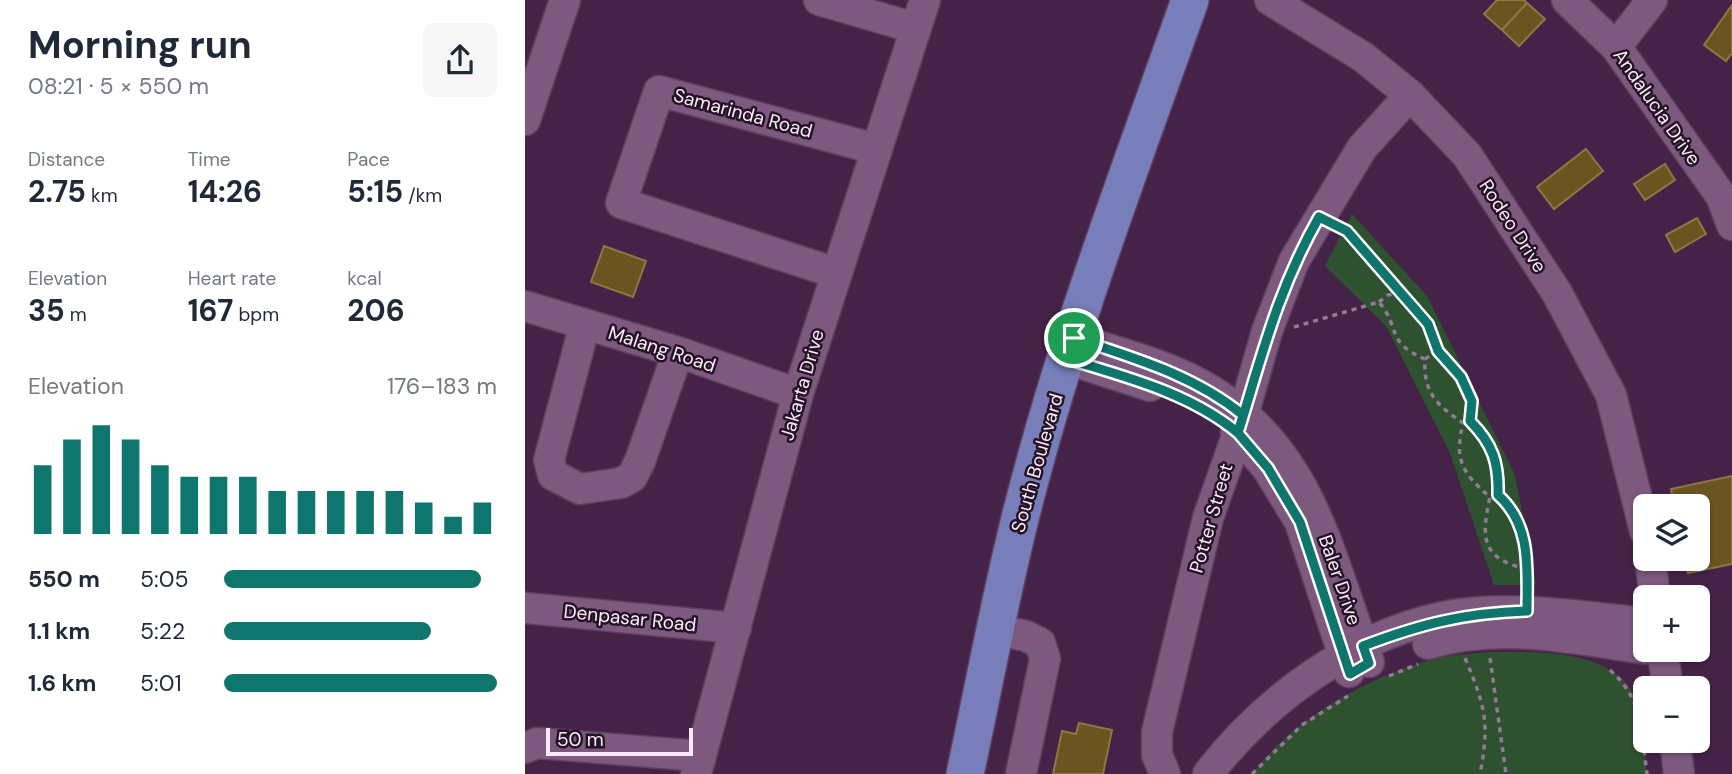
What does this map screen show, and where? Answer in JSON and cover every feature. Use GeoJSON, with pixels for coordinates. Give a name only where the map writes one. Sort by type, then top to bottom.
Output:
{"type":"FeatureCollection","features":[{"type":"Feature","properties":{"kind":"main road","name":"South Boulevard"},"geometry":{"type":"LineString","coordinates":[[965,774],[1016,534],[1116,207],[1190,0]]}},
{"type":"Feature","properties":{"kind":"street"},"geometry":{"type":"LineString","coordinates":[[525,120],[565,0]]}},
{"type":"Feature","properties":{"kind":"street"},"geometry":{"type":"LineString","coordinates":[[818,0],[915,28]]}},
{"type":"Feature","properties":{"kind":"street","name":"Jakarta Drive"},"geometry":{"type":"LineString","coordinates":[[698,765],[798,394],[925,0]]}},
{"type":"Feature","properties":{"kind":"street","name":"Rodeo Drive"},"geometry":{"type":"LineString","coordinates":[[1270,0],[1363,57],[1410,95],[1467,155],[1557,293],[1611,395],[1636,494]]}},
{"type":"Feature","properties":{"kind":"street","name":"Andalucia Drive"},"geometry":{"type":"LineString","coordinates":[[1567,0],[1616,47],[1726,194],[1732,225]]}},
{"type":"Feature","properties":{"kind":"street"},"geometry":{"type":"LineString","coordinates":[[1616,47],[1652,0]]}},
{"type":"Feature","properties":{"kind":"street","name":"Samarinda Road"},"geometry":{"type":"LineString","coordinates":[[836,273],[621,203],[659,91],[876,149]]}},
{"type":"Feature","properties":{"kind":"street","name":"Potter Street"},"geometry":{"type":"LineString","coordinates":[[1165,774],[1157,755],[1157,732],[1208,518],[1241,424],[1267,331],[1294,261],[1319,217],[1362,148],[1410,95]]}},
{"type":"Feature","properties":{"kind":"street","name":"Malang Road"},"geometry":{"type":"LineString","coordinates":[[525,306],[678,352],[798,394]]}},
{"type":"Feature","properties":{"kind":"street"},"geometry":{"type":"LineString","coordinates":[[585,324],[549,460],[553,475],[580,489],[621,483],[632,477],[678,352]]}},
{"type":"Feature","properties":{"kind":"street","name":"Baler Drive"},"geometry":{"type":"LineString","coordinates":[[1071,349],[1217,416],[1241,424],[1300,522],[1361,668]]}},
{"type":"Feature","properties":{"kind":"street","name":"Denpasar Road"},"geometry":{"type":"LineString","coordinates":[[525,608],[736,628]]}},
{"type":"Feature","properties":{"kind":"street"},"geometry":{"type":"LineString","coordinates":[[1234,774],[1250,752],[1292,712],[1434,621],[1477,612],[1527,611],[1633,622]]}},
{"type":"Feature","properties":{"kind":"street"},"geometry":{"type":"LineString","coordinates":[[997,629],[1026,636],[1040,643],[1045,659],[1021,774]]}},
{"type":"Feature","properties":{"kind":"street"},"geometry":{"type":"LineString","coordinates":[[1207,774],[1235,739],[1280,697],[1438,641],[1528,632],[1633,647]]}},
{"type":"Feature","properties":{"kind":"street"},"geometry":{"type":"LineString","coordinates":[[525,748],[537,743],[698,765]]}},
{"type":"Feature","properties":{"kind":"street"},"geometry":{"type":"LineString","coordinates":[[1677,753],[1679,774]]}},
{"type":"Feature","properties":{"kind":"path"},"geometry":{"type":"LineString","coordinates":[[1319,217],[1347,231],[1428,324],[1438,351],[1461,377],[1472,401],[1470,421],[1494,452],[1499,471],[1498,495],[1518,517],[1526,550],[1527,611]]}},
{"type":"Feature","properties":{"kind":"path"},"geometry":{"type":"LineString","coordinates":[[1267,331],[1305,325],[1399,293]]}},
{"type":"Feature","properties":{"kind":"path"},"geometry":{"type":"LineString","coordinates":[[1379,302],[1385,309],[1397,342],[1409,353],[1425,359]]}},
{"type":"Feature","properties":{"kind":"path"},"geometry":{"type":"LineString","coordinates":[[1425,359],[1438,351]]}},
{"type":"Feature","properties":{"kind":"path"},"geometry":{"type":"LineString","coordinates":[[1425,359],[1427,390],[1438,406],[1463,423]]}},
{"type":"Feature","properties":{"kind":"path"},"geometry":{"type":"LineString","coordinates":[[1463,423],[1470,421]]}},
{"type":"Feature","properties":{"kind":"path"},"geometry":{"type":"LineString","coordinates":[[1463,423],[1458,445],[1461,464],[1471,481],[1490,497]]}},
{"type":"Feature","properties":{"kind":"path"},"geometry":{"type":"LineString","coordinates":[[1490,497],[1498,495]]}},
{"type":"Feature","properties":{"kind":"path"},"geometry":{"type":"LineString","coordinates":[[1490,497],[1483,531],[1488,548],[1504,564],[1527,569]]}},
{"type":"Feature","properties":{"kind":"path"},"geometry":{"type":"LineString","coordinates":[[1489,652],[1506,774]]}},
{"type":"Feature","properties":{"kind":"path"},"geometry":{"type":"LineString","coordinates":[[1476,653],[1464,654],[1483,702],[1487,736],[1480,774]]}},
{"type":"Feature","properties":{"kind":"path"},"geometry":{"type":"LineString","coordinates":[[1252,774],[1361,668],[1427,661]]}},
{"type":"Feature","properties":{"kind":"path"},"geometry":{"type":"LineString","coordinates":[[1608,668],[1625,684],[1638,707],[1647,774]]}},
{"type":"Feature","properties":{"kind":"green space"},"geometry":{"type":"Polygon","coordinates":[[[1352,214],[1427,296],[1515,475],[1536,585],[1494,585],[1450,453],[1386,326],[1325,266],[1352,214]]]}},
{"type":"Feature","properties":{"kind":"green space"},"geometry":{"type":"Polygon","coordinates":[[[1489,652],[1554,654],[1577,657],[1616,674],[1633,696],[1633,753],[1645,753],[1647,774],[1252,774],[1289,735],[1335,702],[1384,676],[1455,655],[1489,652]]]}},
{"type":"Feature","properties":{"kind":"building"},"geometry":{"type":"Polygon","coordinates":[[[1497,0],[1524,0],[1527,3],[1502,30],[1484,14],[1497,0]]]}},
{"type":"Feature","properties":{"kind":"building"},"geometry":{"type":"Polygon","coordinates":[[[1527,3],[1545,19],[1519,46],[1502,30],[1527,3]]]}},
{"type":"Feature","properties":{"kind":"building"},"geometry":{"type":"Polygon","coordinates":[[[1732,5],[1732,53],[1726,61],[1704,45],[1732,5]]]}},
{"type":"Feature","properties":{"kind":"building"},"geometry":{"type":"Polygon","coordinates":[[[1586,149],[1603,171],[1554,209],[1537,187],[1586,149]]]}},
{"type":"Feature","properties":{"kind":"building"},"geometry":{"type":"Polygon","coordinates":[[[1665,164],[1675,180],[1645,200],[1634,184],[1665,164]]]}},
{"type":"Feature","properties":{"kind":"building"},"geometry":{"type":"Polygon","coordinates":[[[1697,218],[1706,234],[1675,252],[1666,235],[1697,218]]]}},
{"type":"Feature","properties":{"kind":"building"},"geometry":{"type":"Polygon","coordinates":[[[604,246],[646,261],[633,297],[591,282],[604,246]]]}},
{"type":"Feature","properties":{"kind":"building"},"geometry":{"type":"Polygon","coordinates":[[[1732,476],[1732,564],[1710,568],[1710,494],[1672,494],[1671,489],[1732,476]]]}},
{"type":"Feature","properties":{"kind":"building"},"geometry":{"type":"Polygon","coordinates":[[[1079,723],[1112,730],[1103,774],[1053,774],[1062,731],[1076,734],[1079,723]]]}},
{"type":"Feature","properties":{"kind":"route"},"geometry":{"type":"LineString","coordinates":[[1074,338],[1067,359],[1182,398],[1217,416],[1238,433],[1267,331],[1294,261],[1319,217],[1347,231],[1428,324],[1438,351],[1461,377],[1472,401],[1470,421],[1494,452],[1499,471],[1498,495],[1511,506],[1522,531],[1526,550],[1527,611],[1477,612],[1434,621],[1393,634],[1363,646],[1369,663],[1350,674],[1300,522],[1268,468],[1238,433],[1243,415],[1222,398],[1189,378],[1074,338]]}}]}
